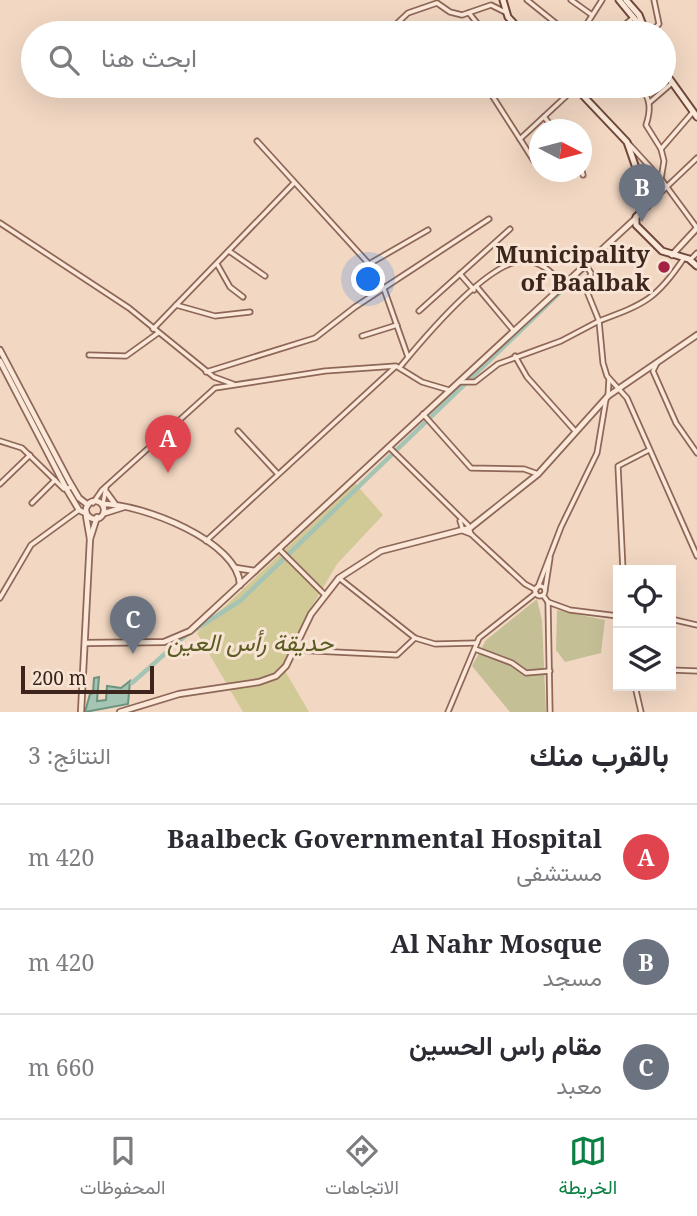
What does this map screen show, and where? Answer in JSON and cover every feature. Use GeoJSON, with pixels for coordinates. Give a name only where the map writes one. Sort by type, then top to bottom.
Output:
{"type":"FeatureCollection","features":[{"type":"Feature","properties":{"kind":"main road"},"geometry":{"type":"LineString","coordinates":[[503,0],[505,12],[513,21]]}},
{"type":"Feature","properties":{"kind":"main road"},"geometry":{"type":"LineString","coordinates":[[619,0],[637,21]]}},
{"type":"Feature","properties":{"kind":"main road"},"geometry":{"type":"LineString","coordinates":[[626,0],[641,21]]}},
{"type":"Feature","properties":{"kind":"main road"},"geometry":{"type":"LineString","coordinates":[[676,89],[695,115]]}},
{"type":"Feature","properties":{"kind":"main road"},"geometry":{"type":"LineString","coordinates":[[585,98],[627,142],[636,168],[656,197],[635,219],[638,228],[662,251],[688,259],[697,266]]}},
{"type":"Feature","properties":{"kind":"street"},"geometry":{"type":"LineString","coordinates":[[527,0],[553,21]]}},
{"type":"Feature","properties":{"kind":"street"},"geometry":{"type":"LineString","coordinates":[[571,0],[592,15]]}},
{"type":"Feature","properties":{"kind":"street"},"geometry":{"type":"LineString","coordinates":[[588,21],[602,0]]}},
{"type":"Feature","properties":{"kind":"street"},"geometry":{"type":"LineString","coordinates":[[654,0],[658,21]]}},
{"type":"Feature","properties":{"kind":"street"},"geometry":{"type":"LineString","coordinates":[[399,21],[408,13],[433,4],[441,4],[455,15],[491,5],[505,12]]}},
{"type":"Feature","properties":{"kind":"street"},"geometry":{"type":"LineString","coordinates":[[469,13],[475,21]]}},
{"type":"Feature","properties":{"kind":"street"},"geometry":{"type":"LineString","coordinates":[[629,21],[634,17]]}},
{"type":"Feature","properties":{"kind":"street"},"geometry":{"type":"LineString","coordinates":[[494,98],[529,153]]}},
{"type":"Feature","properties":{"kind":"street"},"geometry":{"type":"LineString","coordinates":[[520,138],[564,98]]}},
{"type":"Feature","properties":{"kind":"street"},"geometry":{"type":"LineString","coordinates":[[647,98],[649,102],[646,125],[661,149],[664,161],[661,179]]}},
{"type":"Feature","properties":{"kind":"street"},"geometry":{"type":"LineString","coordinates":[[649,102],[654,98]]}},
{"type":"Feature","properties":{"kind":"street"},"geometry":{"type":"LineString","coordinates":[[661,149],[695,115]]}},
{"type":"Feature","properties":{"kind":"street"},"geometry":{"type":"LineString","coordinates":[[257,141],[369,264],[384,289],[408,357]]}},
{"type":"Feature","properties":{"kind":"street"},"geometry":{"type":"LineString","coordinates":[[627,142],[661,179],[697,228],[671,255]]}},
{"type":"Feature","properties":{"kind":"street"},"geometry":{"type":"LineString","coordinates":[[656,197],[697,158]]}},
{"type":"Feature","properties":{"kind":"street"},"geometry":{"type":"LineString","coordinates":[[153,329],[294,183]]}},
{"type":"Feature","properties":{"kind":"street"},"geometry":{"type":"LineString","coordinates":[[206,372],[315,338],[489,219]]}},
{"type":"Feature","properties":{"kind":"street"},"geometry":{"type":"LineString","coordinates":[[86,643],[149,644],[175,639],[190,631],[255,571],[281,551],[425,417],[458,381],[635,219]]}},
{"type":"Feature","properties":{"kind":"street"},"geometry":{"type":"LineString","coordinates":[[0,223],[98,286],[206,372],[233,384]]}},
{"type":"Feature","properties":{"kind":"street"},"geometry":{"type":"LineString","coordinates":[[419,311],[510,229]]}},
{"type":"Feature","properties":{"kind":"street"},"geometry":{"type":"LineString","coordinates":[[369,264],[428,230]]}},
{"type":"Feature","properties":{"kind":"street"},"geometry":{"type":"LineString","coordinates":[[680,247],[688,259]]}},
{"type":"Feature","properties":{"kind":"street"},"geometry":{"type":"LineString","coordinates":[[229,251],[265,276]]}},
{"type":"Feature","properties":{"kind":"street"},"geometry":{"type":"LineString","coordinates":[[458,381],[475,382],[498,364],[561,341],[599,321],[636,309],[651,299],[688,259],[697,253]]}},
{"type":"Feature","properties":{"kind":"street"},"geometry":{"type":"LineString","coordinates":[[206,541],[277,473],[398,367],[430,331],[475,288],[504,265],[523,261],[544,267],[563,285]]}},
{"type":"Feature","properties":{"kind":"street"},"geometry":{"type":"LineString","coordinates":[[217,264],[230,287],[243,297]]}},
{"type":"Feature","properties":{"kind":"street"},"geometry":{"type":"LineString","coordinates":[[448,712],[475,646],[536,590],[597,453],[609,379],[603,363],[599,321],[586,289],[591,272],[586,265]]}},
{"type":"Feature","properties":{"kind":"street"},"geometry":{"type":"LineString","coordinates":[[460,274],[513,330]]}},
{"type":"Feature","properties":{"kind":"street"},"geometry":{"type":"LineString","coordinates":[[176,305],[215,316],[250,312]]}},
{"type":"Feature","properties":{"kind":"street"},"geometry":{"type":"LineString","coordinates":[[362,336],[397,325]]}},
{"type":"Feature","properties":{"kind":"street"},"geometry":{"type":"LineString","coordinates":[[89,355],[126,356],[158,333]]}},
{"type":"Feature","properties":{"kind":"street"},"geometry":{"type":"LineString","coordinates":[[124,711],[190,692],[265,681],[281,672],[324,594],[339,578],[382,551],[471,528],[538,474],[607,397],[697,335]]}},
{"type":"Feature","properties":{"kind":"street"},"geometry":{"type":"LineString","coordinates":[[0,350],[38,430]]}},
{"type":"Feature","properties":{"kind":"street"},"geometry":{"type":"LineString","coordinates":[[516,356],[527,377],[576,432]]}},
{"type":"Feature","properties":{"kind":"street"},"geometry":{"type":"LineString","coordinates":[[0,361],[79,510],[97,517]]}},
{"type":"Feature","properties":{"kind":"street"},"geometry":{"type":"LineString","coordinates":[[657,363],[653,370],[676,423],[697,453]]}},
{"type":"Feature","properties":{"kind":"street"},"geometry":{"type":"LineString","coordinates":[[81,712],[90,539],[86,514],[91,504],[215,388],[349,368],[398,367],[422,382],[449,390]]}},
{"type":"Feature","properties":{"kind":"street"},"geometry":{"type":"LineString","coordinates":[[214,377],[215,388]]}},
{"type":"Feature","properties":{"kind":"street"},"geometry":{"type":"LineString","coordinates":[[609,379],[627,398],[697,556]]}},
{"type":"Feature","properties":{"kind":"street"},"geometry":{"type":"LineString","coordinates":[[425,417],[471,468],[524,469],[538,474]]}},
{"type":"Feature","properties":{"kind":"street"},"geometry":{"type":"LineString","coordinates":[[238,431],[277,473]]}},
{"type":"Feature","properties":{"kind":"street"},"geometry":{"type":"LineString","coordinates":[[0,441],[18,445],[55,480],[91,504],[116,505],[168,519],[206,541],[235,568],[240,585]]}},
{"type":"Feature","properties":{"kind":"street"},"geometry":{"type":"LineString","coordinates":[[391,449],[525,584],[544,592]]}},
{"type":"Feature","properties":{"kind":"street"},"geometry":{"type":"LineString","coordinates":[[623,565],[618,467],[649,450]]}},
{"type":"Feature","properties":{"kind":"street"},"geometry":{"type":"LineString","coordinates":[[0,484],[30,455]]}},
{"type":"Feature","properties":{"kind":"street"},"geometry":{"type":"LineString","coordinates":[[524,469],[531,480]]}},
{"type":"Feature","properties":{"kind":"street"},"geometry":{"type":"LineString","coordinates":[[32,503],[55,480]]}},
{"type":"Feature","properties":{"kind":"street"},"geometry":{"type":"LineString","coordinates":[[104,513],[106,490]]}},
{"type":"Feature","properties":{"kind":"street"},"geometry":{"type":"LineString","coordinates":[[106,490],[116,505]]}},
{"type":"Feature","properties":{"kind":"street"},"geometry":{"type":"LineString","coordinates":[[90,539],[97,517],[124,507]]}},
{"type":"Feature","properties":{"kind":"street"},"geometry":{"type":"LineString","coordinates":[[0,598],[32,545],[79,510]]}},
{"type":"Feature","properties":{"kind":"street"},"geometry":{"type":"LineString","coordinates":[[460,519],[460,530]]}},
{"type":"Feature","properties":{"kind":"street"},"geometry":{"type":"LineString","coordinates":[[460,530],[471,528]]}},
{"type":"Feature","properties":{"kind":"street"},"geometry":{"type":"LineString","coordinates":[[281,551],[324,594]]}},
{"type":"Feature","properties":{"kind":"street"},"geometry":{"type":"LineString","coordinates":[[550,556],[544,592],[548,602],[550,712]]}},
{"type":"Feature","properties":{"kind":"street"},"geometry":{"type":"LineString","coordinates":[[235,568],[255,571]]}},
{"type":"Feature","properties":{"kind":"street"},"geometry":{"type":"LineString","coordinates":[[339,578],[415,638],[435,644],[475,646],[512,663],[526,673],[550,671]]}},
{"type":"Feature","properties":{"kind":"street"},"geometry":{"type":"LineString","coordinates":[[536,590],[544,592]]}},
{"type":"Feature","properties":{"kind":"street"},"geometry":{"type":"LineString","coordinates":[[548,602],[570,610],[613,615]]}},
{"type":"Feature","properties":{"kind":"street"},"geometry":{"type":"LineString","coordinates":[[676,620],[697,625]]}},
{"type":"Feature","properties":{"kind":"street"},"geometry":{"type":"LineString","coordinates":[[294,650],[397,655],[415,638]]}},
{"type":"Feature","properties":{"kind":"street"},"geometry":{"type":"LineString","coordinates":[[676,670],[697,671]]}},
{"type":"Feature","properties":{"kind":"street"},"geometry":{"type":"LineString","coordinates":[[636,691],[641,712]]}},
{"type":"Feature","properties":{"kind":"green space","name":"حديقة رأس العين"},"geometry":{"type":"Polygon","coordinates":[[[355,483],[383,515],[337,564],[305,618],[284,669],[309,712],[243,712],[197,633],[355,483]]]}},
{"type":"Feature","properties":{"kind":"shaded area"},"geometry":{"type":"Polygon","coordinates":[[[537,599],[542,620],[546,712],[510,712],[472,666],[486,640],[537,599]]]}},
{"type":"Feature","properties":{"kind":"shaded area"},"geometry":{"type":"Polygon","coordinates":[[[557,610],[605,620],[601,653],[565,662],[556,650],[557,610]]]}},
{"type":"Feature","properties":{"kind":"shaded area"},"geometry":{"type":"Polygon","coordinates":[[[99,677],[97,701],[106,700],[107,686],[121,688],[130,681],[128,704],[85,712],[90,694],[93,693],[94,678],[99,677]]]}},
{"type":"Feature","properties":{"kind":"waterway"},"geometry":{"type":"LineString","coordinates":[[132,683],[185,636],[240,601],[605,249]]}},
{"type":"Feature","properties":{"kind":"place","name":"Al Nahr Mosque"},"geometry":{"type":"Point","coordinates":[642,222]}},
{"type":"Feature","properties":{"kind":"place","name":"Municipality of Baalbak"},"geometry":{"type":"Point","coordinates":[664,267]}},
{"type":"Feature","properties":{"kind":"place","name":"Baalbeck Governmental Hospital"},"geometry":{"type":"Point","coordinates":[168,473]}},
{"type":"Feature","properties":{"kind":"place","name":"مقام راس الحسين"},"geometry":{"type":"Point","coordinates":[133,654]}}]}
